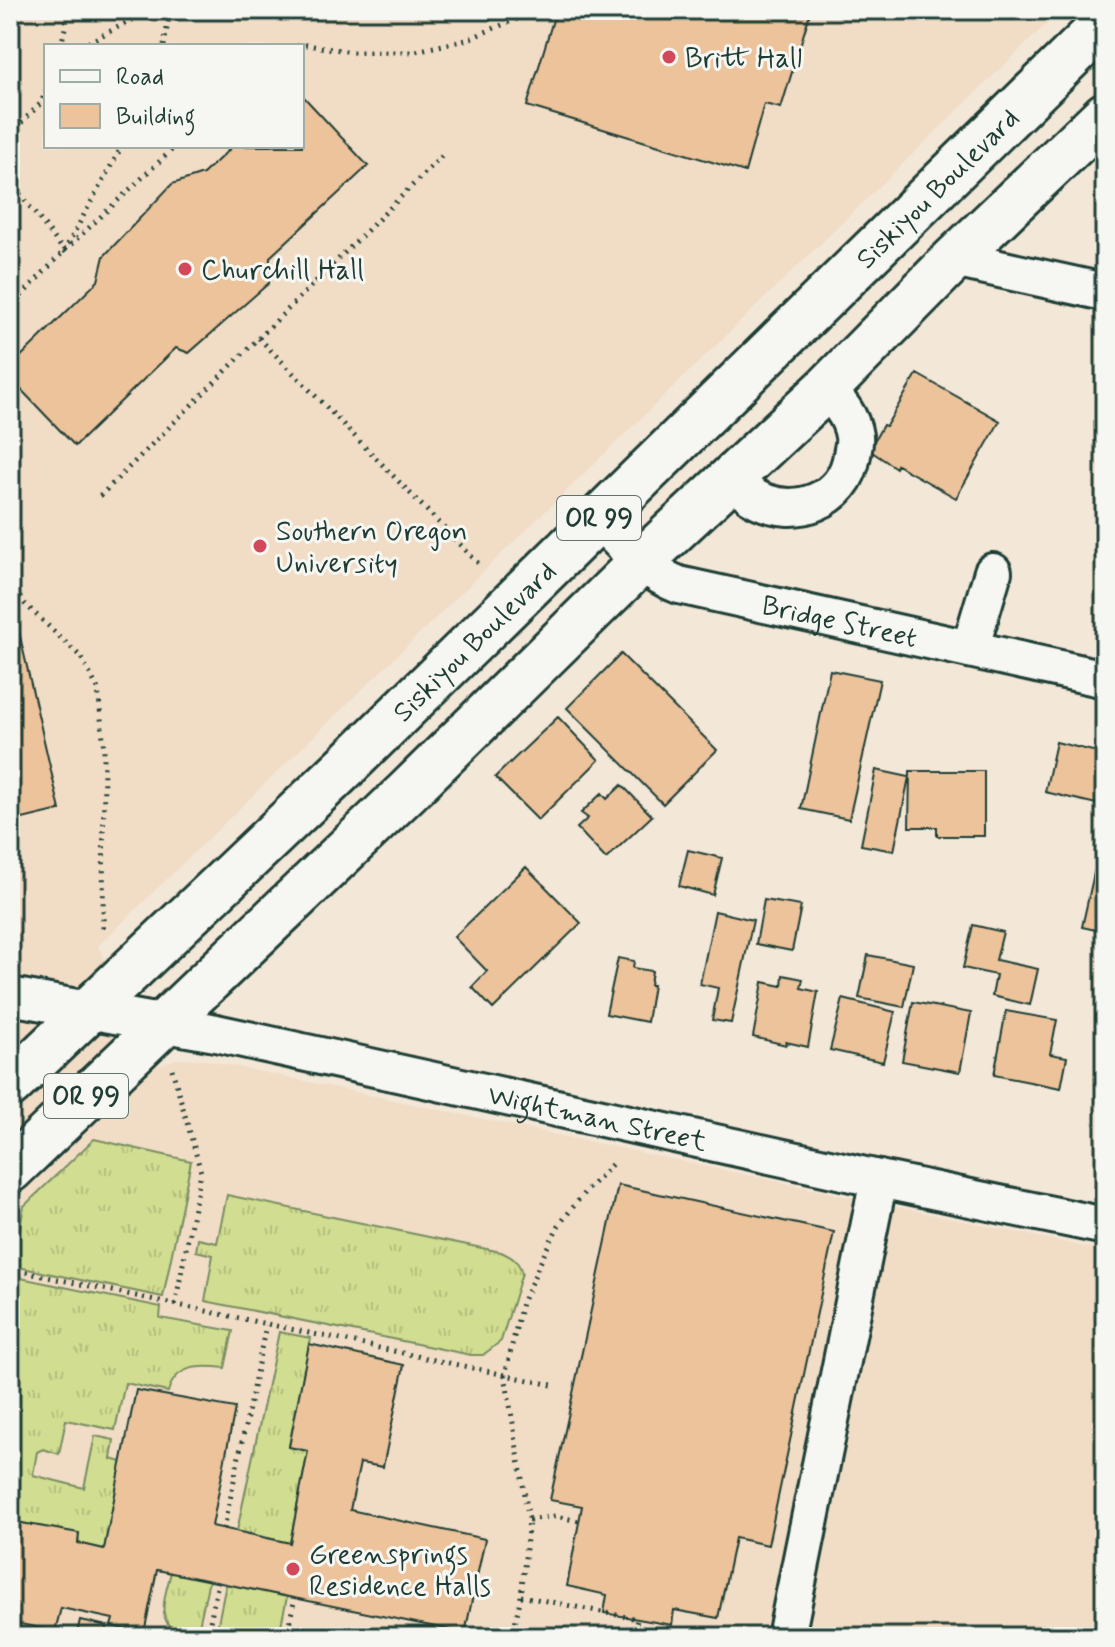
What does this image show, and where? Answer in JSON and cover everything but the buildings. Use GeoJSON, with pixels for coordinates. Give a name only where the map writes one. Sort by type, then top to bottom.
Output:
{"type":"FeatureCollection","features":[{"type":"Feature","properties":{"kind":"main road","name":"Siskiyou Boulevard"},"geometry":{"type":"LineString","coordinates":[[10,1085],[347,765],[1105,23]]}},
{"type":"Feature","properties":{"kind":"main road","name":"OR 99"},"geometry":{"type":"LineString","coordinates":[[14,1188],[162,1023],[407,792],[641,562],[826,389],[954,259],[1105,115]]}},
{"type":"Feature","properties":{"kind":"street"},"geometry":{"type":"LineString","coordinates":[[954,259],[1104,292]]}},
{"type":"Feature","properties":{"kind":"street"},"geometry":{"type":"LineString","coordinates":[[733,476],[752,497],[780,508],[809,506],[835,491],[850,467],[855,438],[844,408],[826,389]]}},
{"type":"Feature","properties":{"kind":"street","name":"Bridge Street"},"geometry":{"type":"LineString","coordinates":[[598,519],[641,562],[662,578],[679,585],[1105,679]]}},
{"type":"Feature","properties":{"kind":"street"},"geometry":{"type":"LineString","coordinates":[[970,649],[993,572]]}},
{"type":"Feature","properties":{"kind":"street","name":"Wightman Street"},"geometry":{"type":"LineString","coordinates":[[10,996],[216,1033],[1105,1226]]}},
{"type":"Feature","properties":{"kind":"street"},"geometry":{"type":"LineString","coordinates":[[786,1637],[879,1179]]}},
{"type":"Feature","properties":{"kind":"path"},"geometry":{"type":"LineString","coordinates":[[61,44],[69,10]]}},
{"type":"Feature","properties":{"kind":"path"},"geometry":{"type":"LineString","coordinates":[[85,44],[158,10]]}},
{"type":"Feature","properties":{"kind":"path"},"geometry":{"type":"LineString","coordinates":[[164,44],[170,10]]}},
{"type":"Feature","properties":{"kind":"path"},"geometry":{"type":"LineString","coordinates":[[304,45],[353,52],[411,52],[466,40],[519,18],[520,10]]}},
{"type":"Feature","properties":{"kind":"path"},"geometry":{"type":"LineString","coordinates":[[10,134],[41,103],[44,95]]}},
{"type":"Feature","properties":{"kind":"path"},"geometry":{"type":"LineString","coordinates":[[64,251],[121,148]]}},
{"type":"Feature","properties":{"kind":"path"},"geometry":{"type":"LineString","coordinates":[[10,308],[64,251],[174,148]]}},
{"type":"Feature","properties":{"kind":"path"},"geometry":{"type":"LineString","coordinates":[[100,496],[444,154]]}},
{"type":"Feature","properties":{"kind":"path"},"geometry":{"type":"LineString","coordinates":[[10,181],[64,251]]}},
{"type":"Feature","properties":{"kind":"path"},"geometry":{"type":"LineString","coordinates":[[259,338],[481,566]]}},
{"type":"Feature","properties":{"kind":"path"},"geometry":{"type":"LineString","coordinates":[[10,584],[25,604],[81,657],[98,689],[104,748],[103,930]]}},
{"type":"Feature","properties":{"kind":"path"},"geometry":{"type":"LineString","coordinates":[[171,1067],[201,1172],[175,1305]]}},
{"type":"Feature","properties":{"kind":"path"},"geometry":{"type":"LineString","coordinates":[[512,1637],[521,1596],[529,1520],[505,1375],[522,1303],[547,1248],[559,1225],[584,1193],[615,1161]]}},
{"type":"Feature","properties":{"kind":"path"},"geometry":{"type":"LineString","coordinates":[[10,1254],[14,1188]]}},
{"type":"Feature","properties":{"kind":"path"},"geometry":{"type":"LineString","coordinates":[[10,1269],[552,1385]]}},
{"type":"Feature","properties":{"kind":"path"},"geometry":{"type":"LineString","coordinates":[[224,1529],[266,1325]]}},
{"type":"Feature","properties":{"kind":"path"},"geometry":{"type":"LineString","coordinates":[[529,1520],[555,1516],[579,1521]]}},
{"type":"Feature","properties":{"kind":"path"},"geometry":{"type":"LineString","coordinates":[[207,1637],[218,1582]]}},
{"type":"Feature","properties":{"kind":"path"},"geometry":{"type":"LineString","coordinates":[[521,1596],[637,1619],[633,1637]]}},
{"type":"Feature","properties":{"kind":"path"},"geometry":{"type":"LineString","coordinates":[[286,1637],[295,1598]]}},
{"type":"Feature","properties":{"kind":"shaded area","name":"Southern Oregon University"},"geometry":{"type":"Polygon","coordinates":[[[10,10],[1061,10],[98,946],[158,1066],[176,1059],[200,1059],[1105,1251],[1105,1637],[10,1637],[10,10]]]}},
{"type":"Feature","properties":{"kind":"green space"},"geometry":{"type":"Polygon","coordinates":[[[94,1139],[191,1161],[163,1297],[13,1266],[24,1206],[94,1139]]]}},
{"type":"Feature","properties":{"kind":"green space"},"geometry":{"type":"Polygon","coordinates":[[[227,1195],[501,1252],[517,1262],[522,1273],[501,1341],[483,1355],[471,1355],[205,1301],[213,1255],[196,1251],[198,1239],[217,1243],[227,1195]]]}},
{"type":"Feature","properties":{"kind":"green space"},"geometry":{"type":"Polygon","coordinates":[[[11,1276],[161,1307],[160,1318],[233,1331],[225,1368],[190,1368],[177,1376],[168,1392],[125,1383],[115,1430],[66,1420],[59,1454],[43,1449],[37,1452],[33,1475],[84,1488],[95,1436],[114,1440],[111,1459],[122,1462],[104,1549],[78,1543],[79,1533],[10,1521],[11,1276]]]}},
{"type":"Feature","properties":{"kind":"green space"},"geometry":{"type":"Polygon","coordinates":[[[279,1332],[311,1338],[289,1446],[308,1451],[290,1543],[237,1531],[279,1332]]]}},
{"type":"Feature","properties":{"kind":"green space"},"geometry":{"type":"Polygon","coordinates":[[[171,1572],[209,1580],[197,1635],[180,1636],[164,1615],[164,1599],[171,1572]]]}},
{"type":"Feature","properties":{"kind":"green space"},"geometry":{"type":"Polygon","coordinates":[[[226,1584],[287,1597],[279,1635],[216,1633],[226,1584]]]}},
{"type":"Feature","properties":{"kind":"place","name":"Britt Hall"},"geometry":{"type":"Point","coordinates":[669,57]}},
{"type":"Feature","properties":{"kind":"place","name":"Churchill Hall"},"geometry":{"type":"Point","coordinates":[185,269]}},
{"type":"Feature","properties":{"kind":"place","name":"Southern Oregon University"},"geometry":{"type":"Point","coordinates":[260,546]}},
{"type":"Feature","properties":{"kind":"place","name":"Greensprings Residence Halls"},"geometry":{"type":"Point","coordinates":[293,1569]}}]}
